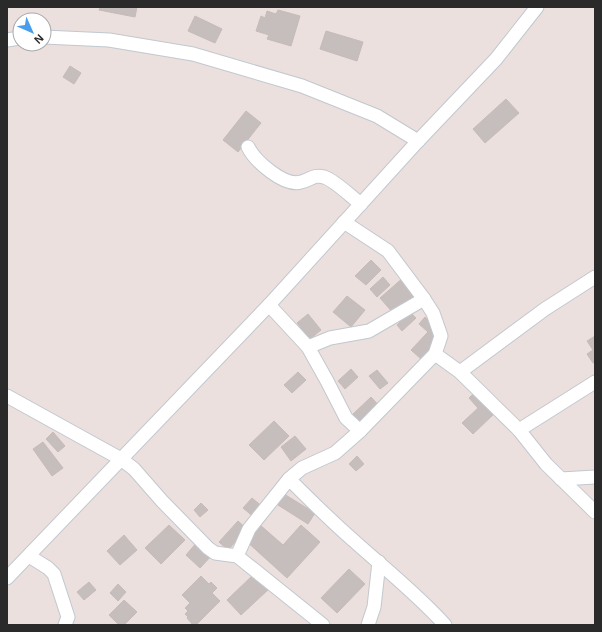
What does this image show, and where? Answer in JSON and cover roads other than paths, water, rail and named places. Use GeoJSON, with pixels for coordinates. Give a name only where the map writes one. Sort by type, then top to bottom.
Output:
{"type":"FeatureCollection","features":[{"type":"Feature","properties":{"kind":"street"},"geometry":{"type":"LineString","coordinates":[[7,578],[269,305],[418,141],[496,59],[537,7]]}},
{"type":"Feature","properties":{"kind":"street"},"geometry":{"type":"LineString","coordinates":[[52,38],[109,40],[193,54],[302,86],[377,116],[418,141]]}},
{"type":"Feature","properties":{"kind":"street"},"geometry":{"type":"LineString","coordinates":[[248,147],[252,155],[259,162],[281,179],[297,183],[311,177],[325,177],[361,204]]}},
{"type":"Feature","properties":{"kind":"street"},"geometry":{"type":"LineString","coordinates":[[237,556],[249,529],[289,479],[302,468],[335,453],[360,431],[435,354],[442,336],[433,314],[424,299],[388,251],[344,222]]}},
{"type":"Feature","properties":{"kind":"street"},"geometry":{"type":"LineString","coordinates":[[460,372],[545,309],[595,277]]}},
{"type":"Feature","properties":{"kind":"street"},"geometry":{"type":"LineString","coordinates":[[308,347],[330,338],[369,331],[424,299]]}},
{"type":"Feature","properties":{"kind":"street"},"geometry":{"type":"LineString","coordinates":[[269,305],[308,347],[346,418],[360,431]]}},
{"type":"Feature","properties":{"kind":"street"},"geometry":{"type":"LineString","coordinates":[[435,354],[460,372],[519,430],[546,464],[595,512]]}},
{"type":"Feature","properties":{"kind":"street"},"geometry":{"type":"LineString","coordinates":[[519,430],[595,382]]}},
{"type":"Feature","properties":{"kind":"street"},"geometry":{"type":"LineString","coordinates":[[7,396],[121,459],[148,483],[162,501],[208,548],[215,553],[237,556],[323,625]]}},
{"type":"Feature","properties":{"kind":"street"},"geometry":{"type":"LineString","coordinates":[[561,479],[595,477]]}},
{"type":"Feature","properties":{"kind":"street"},"geometry":{"type":"LineString","coordinates":[[289,479],[322,512],[379,562],[429,608],[445,625]]}},
{"type":"Feature","properties":{"kind":"street"},"geometry":{"type":"LineString","coordinates":[[29,556],[48,568],[54,574],[68,617],[65,625]]}},
{"type":"Feature","properties":{"kind":"street"},"geometry":{"type":"LineString","coordinates":[[368,625],[374,607],[379,562]]}}]}
